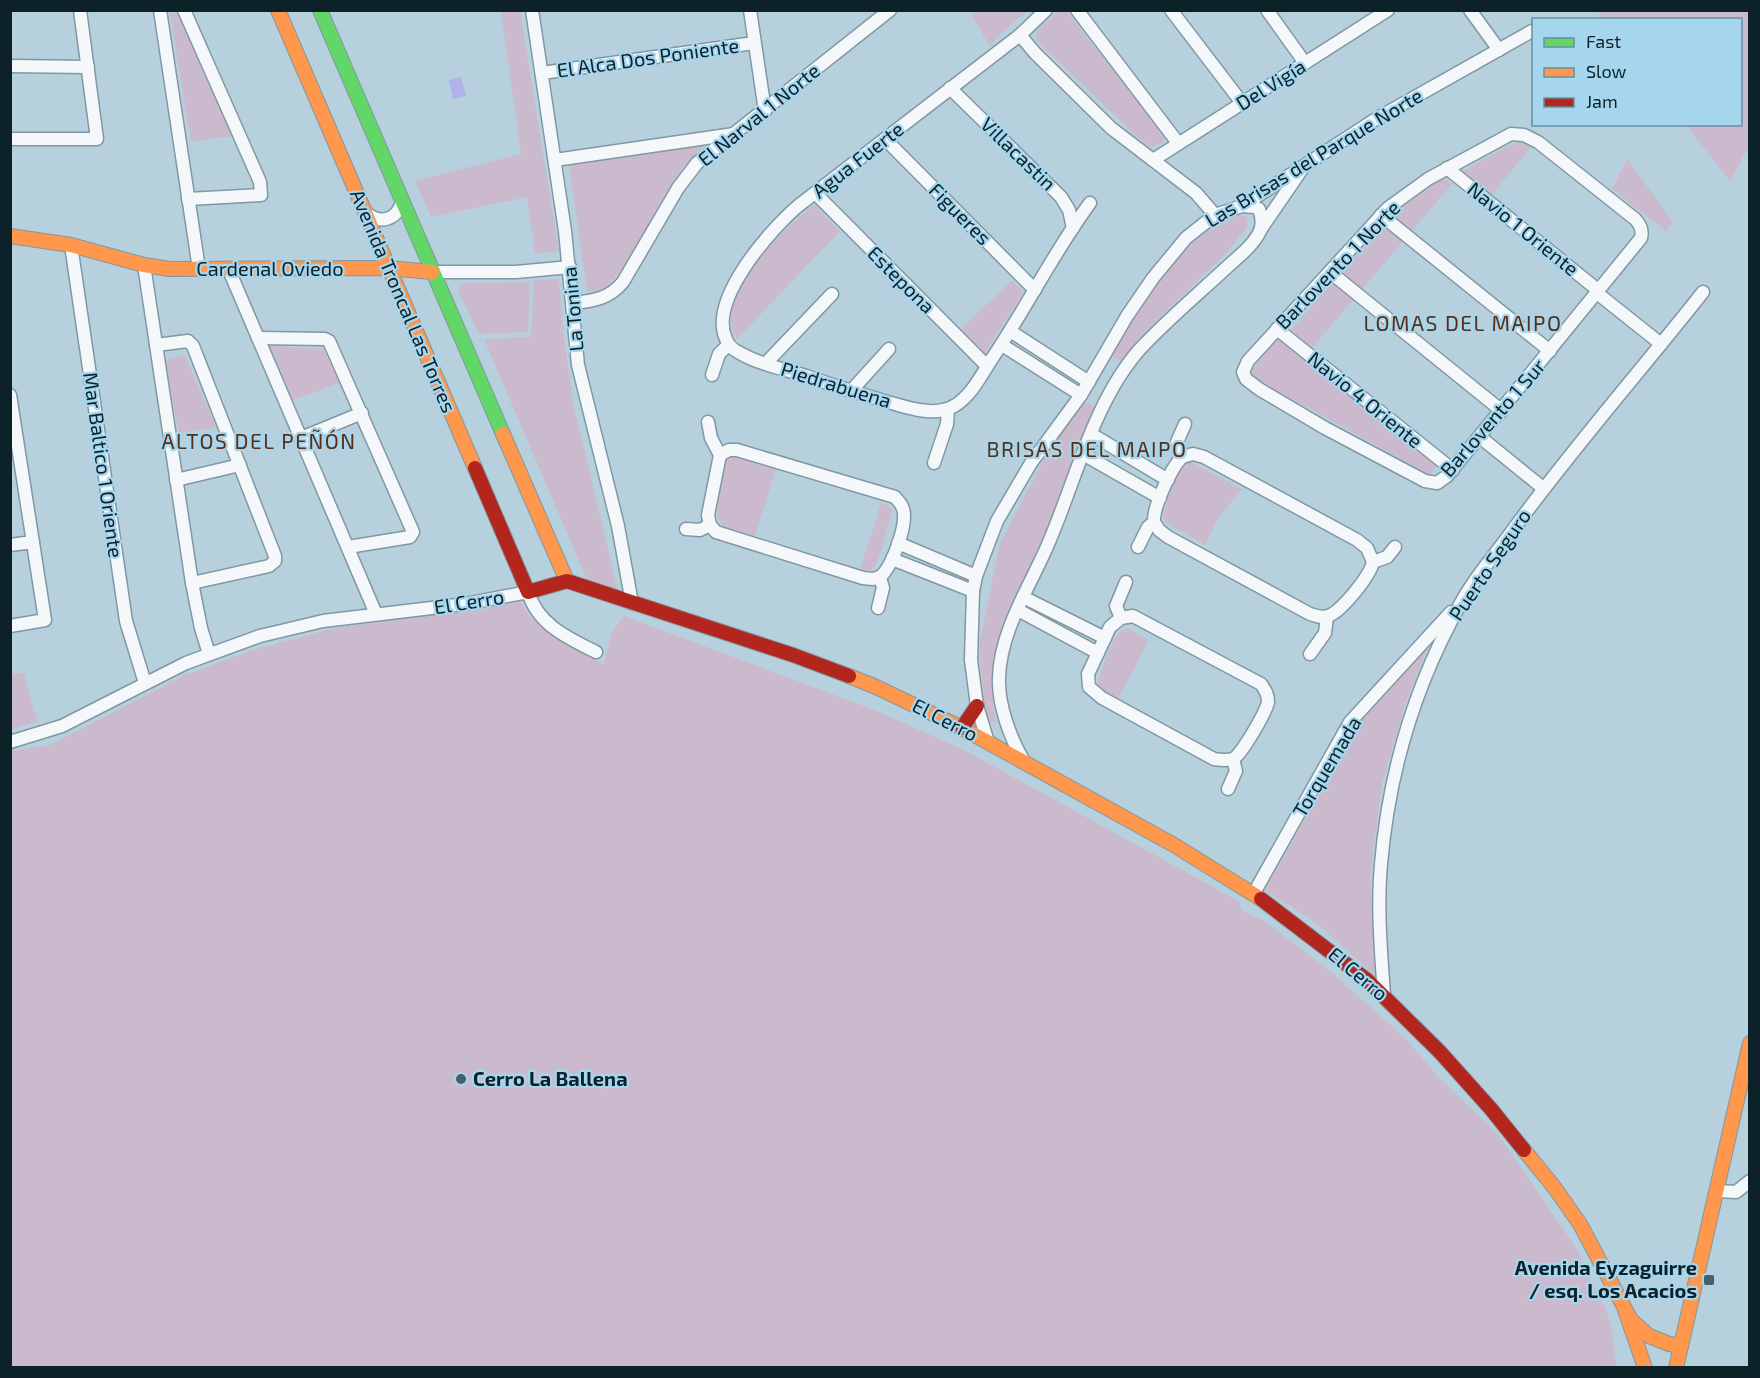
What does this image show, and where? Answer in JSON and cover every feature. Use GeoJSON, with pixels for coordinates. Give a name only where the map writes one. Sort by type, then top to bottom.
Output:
{"type":"FeatureCollection","features":[{"type":"Feature","properties":{"kind":"street"},"geometry":{"type":"LineString","coordinates":[[10,139],[97,139],[80,10]]}},
{"type":"Feature","properties":{"kind":"street"},"geometry":{"type":"LineString","coordinates":[[160,10],[199,269]]}},
{"type":"Feature","properties":{"kind":"street"},"geometry":{"type":"LineString","coordinates":[[183,10],[260,182],[261,195],[188,199]]}},
{"type":"Feature","properties":{"kind":"street","name":"Avenida Troncal Las Torres"},"geometry":{"type":"LineString","coordinates":[[278,10],[528,592]]}},
{"type":"Feature","properties":{"kind":"street","name":"Avenida Troncal Las Torres"},"geometry":{"type":"LineString","coordinates":[[320,10],[567,582]]}},
{"type":"Feature","properties":{"kind":"street","name":"La Tonina"},"geometry":{"type":"LineString","coordinates":[[532,10],[570,267],[581,382],[618,526],[632,603]]}},
{"type":"Feature","properties":{"kind":"street"},"geometry":{"type":"LineString","coordinates":[[750,10],[765,111]]}},
{"type":"Feature","properties":{"kind":"street","name":"El Narval 1 Norte"},"geometry":{"type":"LineString","coordinates":[[573,303],[598,300],[617,289],[690,171],[705,156],[765,111],[890,10]]}},
{"type":"Feature","properties":{"kind":"street","name":"Agua Fuerte"},"geometry":{"type":"LineString","coordinates":[[728,345],[723,331],[723,316],[729,298],[743,269],[775,227],[815,193],[1020,35],[1046,10]]}},
{"type":"Feature","properties":{"kind":"street"},"geometry":{"type":"LineString","coordinates":[[1077,10],[1178,143]]}},
{"type":"Feature","properties":{"kind":"street"},"geometry":{"type":"LineString","coordinates":[[1172,10],[1242,103]]}},
{"type":"Feature","properties":{"kind":"street"},"geometry":{"type":"LineString","coordinates":[[1266,10],[1305,63]]}},
{"type":"Feature","properties":{"kind":"street"},"geometry":{"type":"LineString","coordinates":[[1362,10],[1370,22]]}},
{"type":"Feature","properties":{"kind":"street","name":"Del Vigía"},"geometry":{"type":"LineString","coordinates":[[1154,160],[1388,10]]}},
{"type":"Feature","properties":{"kind":"street"},"geometry":{"type":"LineString","coordinates":[[1470,10],[1499,50]]}},
{"type":"Feature","properties":{"kind":"street","name":"Las Brisas del Parque Norte"},"geometry":{"type":"LineString","coordinates":[[988,742],[977,706],[971,660],[973,591],[976,576],[997,521],[1031,463],[1081,395],[1127,316],[1153,279],[1186,238],[1215,215],[1242,206],[1376,119],[1532,31]]}},
{"type":"Feature","properties":{"kind":"street"},"geometry":{"type":"LineString","coordinates":[[1020,35],[1035,53],[1111,128],[1196,193],[1215,215]]}},
{"type":"Feature","properties":{"kind":"street","name":"El Alca Dos Poniente"},"geometry":{"type":"LineString","coordinates":[[542,73],[754,43]]}},
{"type":"Feature","properties":{"kind":"street"},"geometry":{"type":"LineString","coordinates":[[10,66],[88,67]]}},
{"type":"Feature","properties":{"kind":"street","name":"Villacastin"},"geometry":{"type":"LineString","coordinates":[[950,88],[1061,197],[1069,210],[1072,228]]}},
{"type":"Feature","properties":{"kind":"street"},"geometry":{"type":"LineString","coordinates":[[555,160],[735,133]]}},
{"type":"Feature","properties":{"kind":"street","name":"Barlovento 1 Norte"},"geometry":{"type":"LineString","coordinates":[[1425,481],[1325,428],[1253,385],[1242,372],[1245,364],[1381,215],[1399,199],[1447,168],[1511,134],[1524,135],[1538,141],[1635,219],[1642,230]]}},
{"type":"Feature","properties":{"kind":"street","name":"Figueres"},"geometry":{"type":"LineString","coordinates":[[885,139],[1035,290]]}},
{"type":"Feature","properties":{"kind":"street"},"geometry":{"type":"LineString","coordinates":[[1025,763],[1011,734],[1002,704],[999,679],[1002,653],[1091,434],[1121,374],[1138,351],[1242,254],[1306,163]]}},
{"type":"Feature","properties":{"kind":"street","name":"Navio 1 Oriente"},"geometry":{"type":"LineString","coordinates":[[1447,168],[1661,344]]}},
{"type":"Feature","properties":{"kind":"street","name":"Estepona"},"geometry":{"type":"LineString","coordinates":[[815,193],[987,366]]}},
{"type":"Feature","properties":{"kind":"street"},"geometry":{"type":"LineString","coordinates":[[364,210],[376,220],[388,219],[398,213],[402,202]]}},
{"type":"Feature","properties":{"kind":"street"},"geometry":{"type":"LineString","coordinates":[[934,463],[947,424],[948,409],[962,400],[1002,345],[1072,228],[1090,203]]}},
{"type":"Feature","properties":{"kind":"street"},"geometry":{"type":"LineString","coordinates":[[1242,206],[1259,209],[1262,221],[1260,230]]}},
{"type":"Feature","properties":{"kind":"street"},"geometry":{"type":"LineString","coordinates":[[1381,215],[1550,351]]}},
{"type":"Feature","properties":{"kind":"street","name":"Barlovento 1 Sur"},"geometry":{"type":"LineString","coordinates":[[1425,481],[1437,483],[1453,470],[1641,238],[1642,230]]}},
{"type":"Feature","properties":{"kind":"street","name":"Cardenal Oviedo"},"geometry":{"type":"LineString","coordinates":[[10,236],[71,245],[162,268],[229,270],[389,268],[432,272],[516,272],[570,267]]}},
{"type":"Feature","properties":{"kind":"street","name":"Mar Baltico 1 Oriente"},"geometry":{"type":"LineString","coordinates":[[71,245],[126,621],[145,683]]}},
{"type":"Feature","properties":{"kind":"street"},"geometry":{"type":"LineString","coordinates":[[144,265],[192,583],[209,654]]}},
{"type":"Feature","properties":{"kind":"street"},"geometry":{"type":"LineString","coordinates":[[229,270],[376,614]]}},
{"type":"Feature","properties":{"kind":"street"},"geometry":{"type":"LineString","coordinates":[[1330,272],[1502,411]]}},
{"type":"Feature","properties":{"kind":"street","name":"Puerto Seguro"},"geometry":{"type":"LineString","coordinates":[[1384,995],[1379,886],[1384,833],[1393,776],[1422,684],[1464,598],[1543,488],[1703,292]]}},
{"type":"Feature","properties":{"kind":"street"},"geometry":{"type":"LineString","coordinates":[[766,363],[832,294]]}},
{"type":"Feature","properties":{"kind":"street","name":"Navio 4 Oriente"},"geometry":{"type":"LineString","coordinates":[[1277,329],[1453,470]]}},
{"type":"Feature","properties":{"kind":"street"},"geometry":{"type":"LineString","coordinates":[[1010,332],[1089,382]]}},
{"type":"Feature","properties":{"kind":"street"},"geometry":{"type":"LineString","coordinates":[[258,338],[325,339],[328,341],[362,413],[412,535],[348,547]]}},
{"type":"Feature","properties":{"kind":"street"},"geometry":{"type":"LineString","coordinates":[[156,345],[191,342],[275,561],[269,566],[192,583]]}},
{"type":"Feature","properties":{"kind":"street"},"geometry":{"type":"LineString","coordinates":[[712,375],[719,354],[728,345]]}},
{"type":"Feature","properties":{"kind":"street","name":"Piedrabuena"},"geometry":{"type":"LineString","coordinates":[[728,345],[739,353],[851,391],[917,410],[932,412],[948,409]]}},
{"type":"Feature","properties":{"kind":"street"},"geometry":{"type":"LineString","coordinates":[[1002,345],[1081,395]]}},
{"type":"Feature","properties":{"kind":"street"},"geometry":{"type":"LineString","coordinates":[[851,391],[890,349]]}},
{"type":"Feature","properties":{"kind":"street"},"geometry":{"type":"LineString","coordinates":[[10,395],[16,469],[33,542],[45,620],[10,626]]}},
{"type":"Feature","properties":{"kind":"street"},"geometry":{"type":"LineString","coordinates":[[301,438],[362,413]]}},
{"type":"Feature","properties":{"kind":"street"},"geometry":{"type":"LineString","coordinates":[[708,422],[711,438],[720,455],[708,515],[710,525],[721,534],[863,578],[873,579],[885,573],[898,543],[904,517],[902,505],[895,497],[737,450],[729,450],[720,455]]}},
{"type":"Feature","properties":{"kind":"street"},"geometry":{"type":"LineString","coordinates":[[1182,458],[1177,442],[1185,424]]}},
{"type":"Feature","properties":{"kind":"street"},"geometry":{"type":"LineString","coordinates":[[1091,434],[1168,480]]}},
{"type":"Feature","properties":{"kind":"street"},"geometry":{"type":"LineString","coordinates":[[1480,437],[1543,488]]}},
{"type":"Feature","properties":{"kind":"street"},"geometry":{"type":"LineString","coordinates":[[1083,454],[1161,498]]}},
{"type":"Feature","properties":{"kind":"street"},"geometry":{"type":"LineString","coordinates":[[1193,454],[1204,457],[1357,540],[1367,548],[1373,562],[1369,572],[1339,610],[1327,617],[1310,614],[1168,537],[1159,530],[1154,522],[1155,511],[1168,480],[1182,458],[1193,454]]}},
{"type":"Feature","properties":{"kind":"street"},"geometry":{"type":"LineString","coordinates":[[176,480],[240,465]]}},
{"type":"Feature","properties":{"kind":"street"},"geometry":{"type":"LineString","coordinates":[[1138,547],[1148,527],[1154,522]]}},
{"type":"Feature","properties":{"kind":"street"},"geometry":{"type":"LineString","coordinates":[[686,529],[700,530],[710,525]]}},
{"type":"Feature","properties":{"kind":"street"},"geometry":{"type":"LineString","coordinates":[[10,544],[33,542]]}},
{"type":"Feature","properties":{"kind":"street"},"geometry":{"type":"LineString","coordinates":[[898,543],[976,576]]}},
{"type":"Feature","properties":{"kind":"street"},"geometry":{"type":"LineString","coordinates":[[1373,562],[1387,557],[1395,547]]}},
{"type":"Feature","properties":{"kind":"street"},"geometry":{"type":"LineString","coordinates":[[892,559],[973,591]]}},
{"type":"Feature","properties":{"kind":"street"},"geometry":{"type":"LineString","coordinates":[[878,608],[883,588],[880,577]]}},
{"type":"Feature","properties":{"kind":"street","name":"El Cerro"},"geometry":{"type":"LineString","coordinates":[[10,742],[62,726],[145,683],[209,654],[291,627],[356,615],[465,604],[567,582],[833,670],[874,686],[962,728],[1192,855],[1254,893],[1350,965],[1384,995],[1464,1078],[1554,1187],[1593,1247],[1624,1311],[1649,1336],[1681,1346]]}},
{"type":"Feature","properties":{"kind":"street"},"geometry":{"type":"LineString","coordinates":[[1121,618],[1116,606],[1126,582]]}},
{"type":"Feature","properties":{"kind":"street"},"geometry":{"type":"LineString","coordinates":[[528,592],[539,614],[555,630],[596,652]]}},
{"type":"Feature","properties":{"kind":"street"},"geometry":{"type":"LineString","coordinates":[[1023,597],[1105,638]]}},
{"type":"Feature","properties":{"kind":"street","name":"Torquemada"},"geometry":{"type":"LineString","coordinates":[[1254,893],[1350,722],[1464,598]]}},
{"type":"Feature","properties":{"kind":"street"},"geometry":{"type":"LineString","coordinates":[[1018,610],[1098,653]]}},
{"type":"Feature","properties":{"kind":"street"},"geometry":{"type":"LineString","coordinates":[[1130,616],[1138,618],[1261,684],[1266,692],[1266,706],[1244,747],[1235,757],[1224,760],[1214,759],[1102,698],[1092,690],[1088,682],[1088,674],[1110,627],[1121,618],[1130,616]]}},
{"type":"Feature","properties":{"kind":"street"},"geometry":{"type":"LineString","coordinates":[[1310,654],[1324,633],[1327,617]]}},
{"type":"Feature","properties":{"kind":"street"},"geometry":{"type":"LineString","coordinates":[[962,728],[977,706]]}},
{"type":"Feature","properties":{"kind":"street"},"geometry":{"type":"LineString","coordinates":[[1228,789],[1236,771],[1235,757]]}},
{"type":"Feature","properties":{"kind":"street"},"geometry":{"type":"LineString","coordinates":[[1676,1368],[1749,1043]]}},
{"type":"Feature","properties":{"kind":"street"},"geometry":{"type":"LineString","coordinates":[[1717,1191],[1736,1192],[1749,1181]]}},
{"type":"Feature","properties":{"kind":"street"},"geometry":{"type":"LineString","coordinates":[[1624,1311],[1645,1368]]}},
{"type":"Feature","properties":{"kind":"shaded area"},"geometry":{"type":"Polygon","coordinates":[[[501,11],[520,11],[559,252],[535,253],[527,197],[431,217],[415,181],[521,154],[501,11]]]}},
{"type":"Feature","properties":{"kind":"shaded area"},"geometry":{"type":"Polygon","coordinates":[[[978,11],[1027,11],[999,35],[990,46],[971,15],[978,11]]]}},
{"type":"Feature","properties":{"kind":"shaded area"},"geometry":{"type":"Polygon","coordinates":[[[1059,11],[1066,11],[1165,136],[1163,143],[1150,147],[1036,40],[1038,29],[1059,11]]]}},
{"type":"Feature","properties":{"kind":"shaded area"},"geometry":{"type":"Polygon","coordinates":[[[1597,11],[1749,11],[1749,146],[1730,181],[1687,126],[1742,126],[1742,18],[1603,18],[1597,11]]]}},
{"type":"Feature","properties":{"kind":"shaded area"},"geometry":{"type":"Polygon","coordinates":[[[178,12],[232,136],[191,142],[170,14],[178,12]]]}},
{"type":"Feature","properties":{"kind":"shaded area"},"geometry":{"type":"Polygon","coordinates":[[[710,141],[678,175],[617,275],[601,292],[587,292],[569,164],[710,141]]]}},
{"type":"Feature","properties":{"kind":"shaded area"},"geometry":{"type":"Polygon","coordinates":[[[1520,142],[1531,147],[1489,198],[1458,174],[1504,148],[1520,142]]]}},
{"type":"Feature","properties":{"kind":"shaded area"},"geometry":{"type":"Polygon","coordinates":[[[1627,159],[1673,222],[1666,231],[1612,189],[1627,159]]]}},
{"type":"Feature","properties":{"kind":"shaded area"},"geometry":{"type":"Polygon","coordinates":[[[1443,178],[1452,184],[1312,348],[1291,330],[1392,215],[1443,178]]]}},
{"type":"Feature","properties":{"kind":"shaded area"},"geometry":{"type":"Polygon","coordinates":[[[814,205],[840,231],[737,339],[732,328],[732,310],[737,293],[759,259],[773,243],[814,205]]]}},
{"type":"Feature","properties":{"kind":"shaded area"},"geometry":{"type":"Polygon","coordinates":[[[1241,215],[1247,218],[1247,227],[1226,253],[1139,337],[1122,361],[1110,356],[1154,286],[1180,255],[1213,228],[1230,218],[1241,215]]]}},
{"type":"Feature","properties":{"kind":"shaded area"},"geometry":{"type":"Polygon","coordinates":[[[559,279],[573,402],[618,591],[588,582],[484,339],[531,337],[534,280],[559,279]]]}},
{"type":"Feature","properties":{"kind":"shaded area"},"geometry":{"type":"Polygon","coordinates":[[[1012,280],[1024,292],[984,354],[960,330],[1012,280]]]}},
{"type":"Feature","properties":{"kind":"shaded area"},"geometry":{"type":"Polygon","coordinates":[[[530,282],[528,332],[479,334],[458,291],[462,283],[530,282]]]}},
{"type":"Feature","properties":{"kind":"shaded area"},"geometry":{"type":"Polygon","coordinates":[[[1278,339],[1438,465],[1430,475],[1258,380],[1251,371],[1278,339]]]}},
{"type":"Feature","properties":{"kind":"shaded area"},"geometry":{"type":"Polygon","coordinates":[[[270,346],[323,349],[340,383],[293,400],[270,346]]]}},
{"type":"Feature","properties":{"kind":"shaded area"},"geometry":{"type":"Polygon","coordinates":[[[185,355],[216,427],[179,433],[165,360],[185,355]]]}},
{"type":"Feature","properties":{"kind":"shaded area"},"geometry":{"type":"Polygon","coordinates":[[[1087,403],[1094,406],[1096,411],[995,650],[993,707],[996,721],[986,723],[979,646],[1000,543],[1047,454],[1078,408],[1087,403]]]}},
{"type":"Feature","properties":{"kind":"shaded area"},"geometry":{"type":"Polygon","coordinates":[[[735,456],[776,469],[755,536],[723,526],[717,516],[723,462],[728,457],[735,456]]]}},
{"type":"Feature","properties":{"kind":"shaded area"},"geometry":{"type":"Polygon","coordinates":[[[1185,459],[1242,489],[1218,518],[1205,545],[1165,522],[1163,515],[1178,466],[1185,459]]]}},
{"type":"Feature","properties":{"kind":"shaded area"},"geometry":{"type":"Polygon","coordinates":[[[881,503],[888,505],[892,510],[877,564],[870,571],[860,569],[881,503]]]}},
{"type":"Feature","properties":{"kind":"shaded area"},"geometry":{"type":"Polygon","coordinates":[[[520,600],[530,617],[604,665],[611,634],[624,616],[877,711],[966,751],[1240,902],[1241,910],[1264,921],[1330,971],[1407,1040],[1436,1075],[1497,1133],[1577,1249],[1593,1286],[1606,1308],[1613,1334],[1616,1367],[11,1367],[10,751],[50,745],[185,675],[253,650],[330,629],[520,600]]]}},
{"type":"Feature","properties":{"kind":"shaded area"},"geometry":{"type":"Polygon","coordinates":[[[1128,628],[1149,640],[1118,699],[1100,688],[1098,682],[1113,643],[1122,631],[1128,628]]]}},
{"type":"Feature","properties":{"kind":"shaded area"},"geometry":{"type":"Polygon","coordinates":[[[1435,629],[1406,702],[1382,783],[1370,877],[1376,976],[1315,922],[1265,890],[1358,724],[1435,629]]]}},
{"type":"Feature","properties":{"kind":"shaded area"},"geometry":{"type":"Polygon","coordinates":[[[24,673],[37,721],[11,730],[11,674],[24,673]]]}},
{"type":"Feature","properties":{"kind":"water"},"geometry":{"type":"Polygon","coordinates":[[[461,77],[466,96],[453,99],[449,80],[461,77]]]}},
{"type":"Feature","properties":{"kind":"traffic: fast"},"geometry":{"type":"LineString","coordinates":[[320,10],[503,434]]}},
{"type":"Feature","properties":{"kind":"traffic: slow"},"geometry":{"type":"LineString","coordinates":[[278,10],[475,468]]}},
{"type":"Feature","properties":{"kind":"traffic: slow"},"geometry":{"type":"LineString","coordinates":[[10,236],[71,245],[144,265],[170,269],[389,268],[432,272]]}},
{"type":"Feature","properties":{"kind":"traffic: slow"},"geometry":{"type":"LineString","coordinates":[[503,434],[567,581]]}},
{"type":"Feature","properties":{"kind":"traffic: slow"},"geometry":{"type":"LineString","coordinates":[[849,676],[962,728],[1174,845],[1261,899]]}},
{"type":"Feature","properties":{"kind":"traffic: slow"},"geometry":{"type":"LineString","coordinates":[[1676,1368],[1750,1043]]}},
{"type":"Feature","properties":{"kind":"traffic: slow"},"geometry":{"type":"LineString","coordinates":[[1524,1150],[1580,1224],[1631,1320],[1649,1336],[1681,1346]]}},
{"type":"Feature","properties":{"kind":"traffic: slow"},"geometry":{"type":"LineString","coordinates":[[1625,1310],[1645,1368]]}},
{"type":"Feature","properties":{"kind":"traffic: jam"},"geometry":{"type":"LineString","coordinates":[[475,468],[528,592],[567,581],[793,655],[849,676]]}},
{"type":"Feature","properties":{"kind":"traffic: jam"},"geometry":{"type":"LineString","coordinates":[[962,728],[977,706]]}},
{"type":"Feature","properties":{"kind":"traffic: jam"},"geometry":{"type":"LineString","coordinates":[[1261,899],[1367,980],[1440,1052],[1524,1150]]}},
{"type":"Feature","properties":{"kind":"place","name":"Cerro La Ballena"},"geometry":{"type":"Point","coordinates":[461,1079]}},
{"type":"Feature","properties":{"kind":"place","name":"Avenida Eyzaguirre / esq. Los Acacios"},"geometry":{"type":"Point","coordinates":[1709,1280]}},
{"type":"Feature","properties":{"kind":"district","name":"LOMAS DEL MAIPO"},"geometry":{"type":"Point","coordinates":[1463,324]}},
{"type":"Feature","properties":{"kind":"district","name":"ALTOS DEL PEÑÓN"},"geometry":{"type":"Point","coordinates":[259,442]}},
{"type":"Feature","properties":{"kind":"district","name":"BRISAS DEL MAIPO"},"geometry":{"type":"Point","coordinates":[1087,450]}}]}
